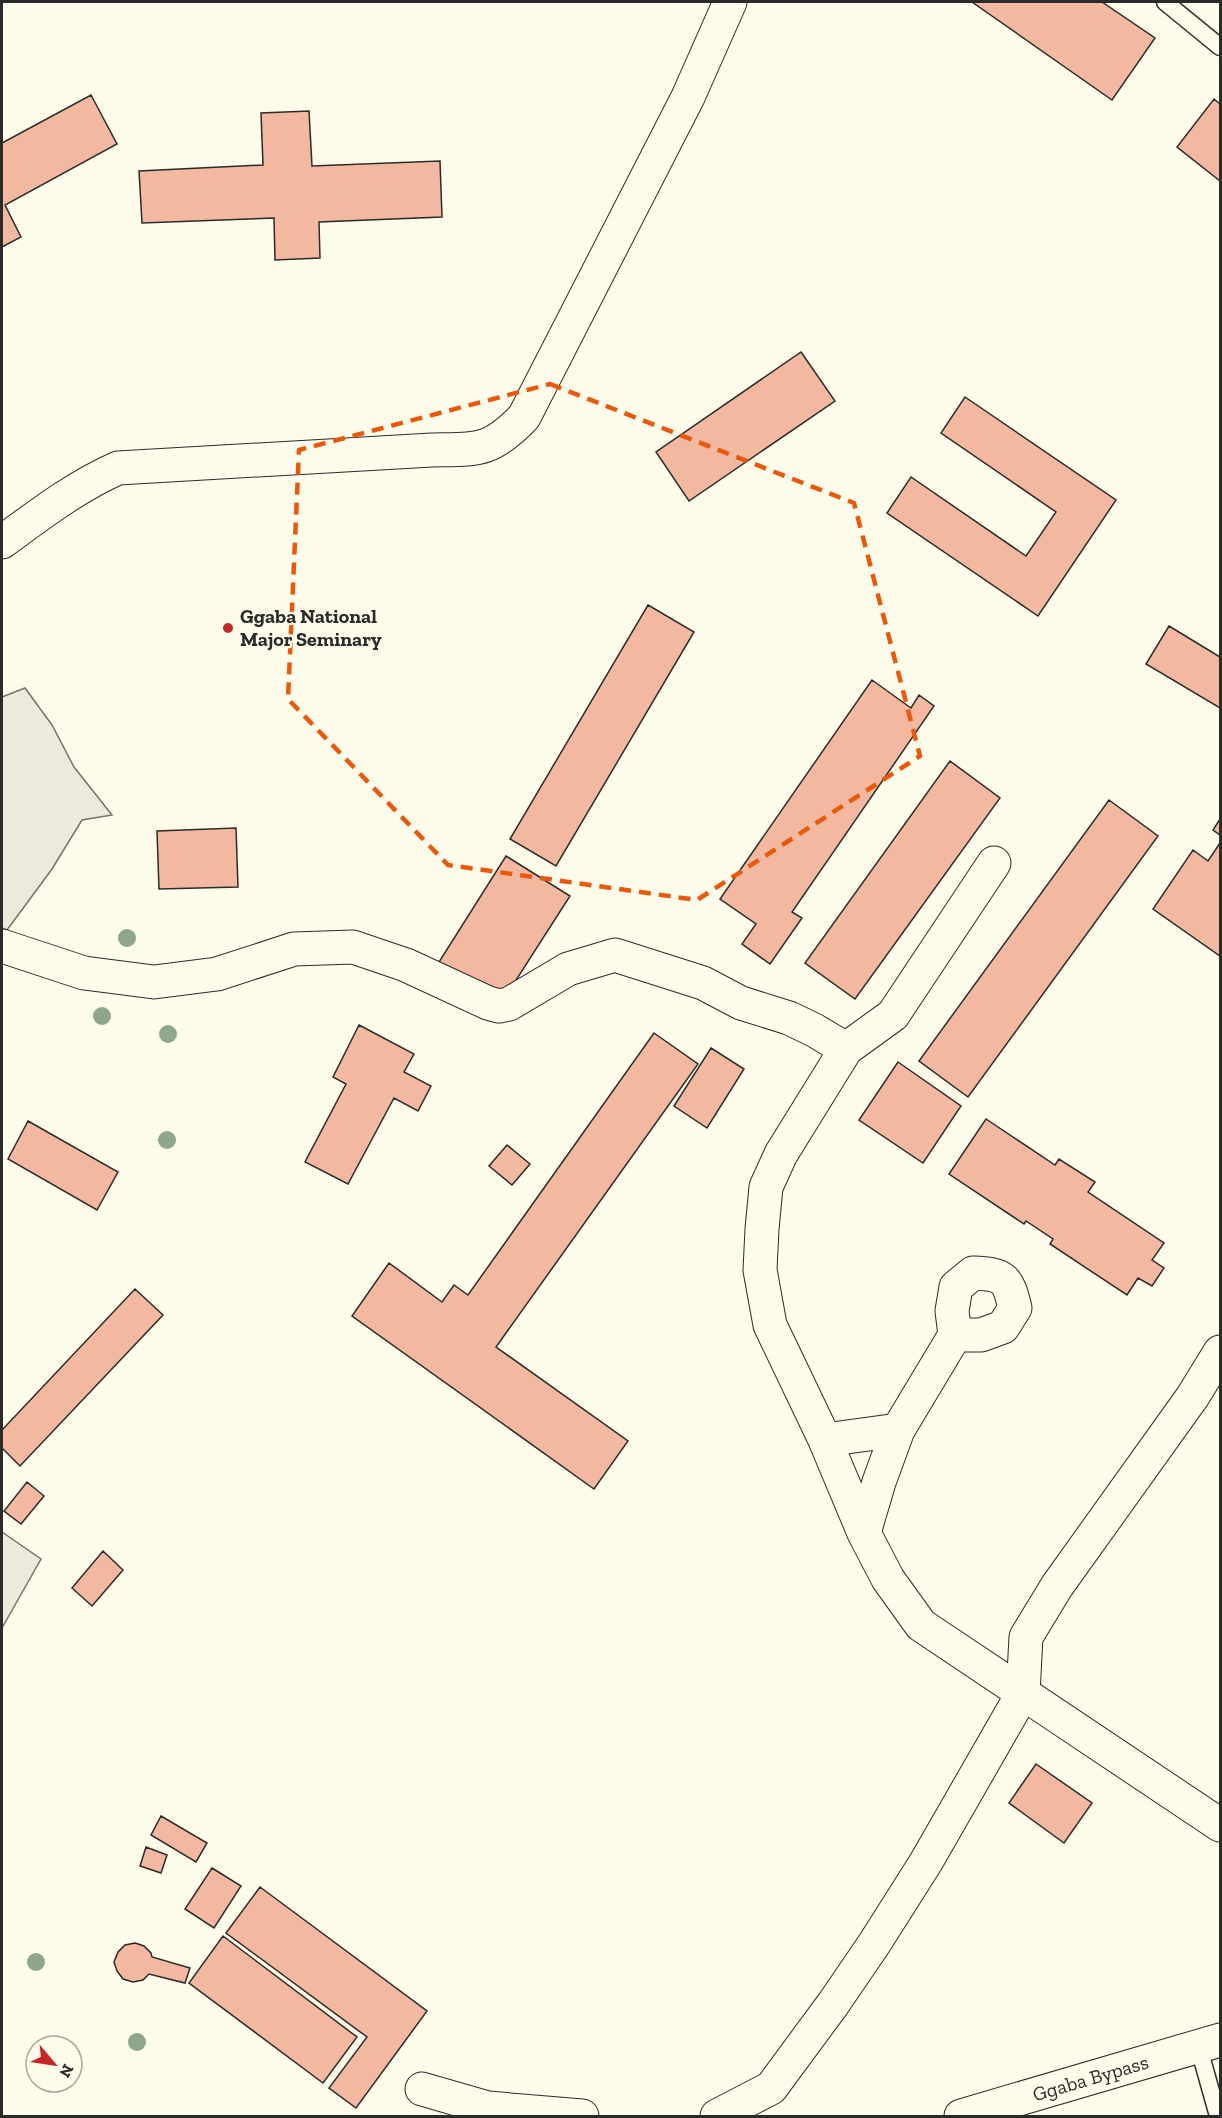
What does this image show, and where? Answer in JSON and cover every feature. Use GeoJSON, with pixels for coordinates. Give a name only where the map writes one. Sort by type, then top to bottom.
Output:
{"type":"FeatureCollection","features":[{"type":"Feature","properties":{"kind":"street"},"geometry":{"type":"LineString","coordinates":[[2,542],[64,496],[118,468],[477,449],[497,441],[524,417],[688,96],[730,2]]}},
{"type":"Feature","properties":{"kind":"street"},"geometry":{"type":"LineString","coordinates":[[994,863],[893,1015],[846,1049],[781,1154],[766,1187],[762,1229],[760,1270],[770,1325],[825,1440],[864,1533],[888,1579],[921,1625],[1221,1825]]}},
{"type":"Feature","properties":{"kind":"street"},"geometry":{"type":"LineString","coordinates":[[2,946],[84,974],[154,982],[217,974],[294,949],[353,947],[406,965],[499,1006],[518,1000],[568,969],[615,955],[703,983],[741,1003],[789,1018],[846,1049]]}},
{"type":"Feature","properties":{"kind":"street"},"geometry":{"type":"LineString","coordinates":[[864,1533],[898,1430],[955,1335]]}},
{"type":"Feature","properties":{"kind":"street"},"geometry":{"type":"LineString","coordinates":[[717,2116],[771,2088],[833,2004],[926,1862],[1023,1693],[1026,1637],[1057,1586],[1193,1396],[1221,1352]]}},
{"type":"Feature","properties":{"kind":"street"},"geometry":{"type":"LineString","coordinates":[[825,1440],[898,1430]]}},
{"type":"Feature","properties":{"kind":"street","name":"Ggaba Bypass"},"geometry":{"type":"LineString","coordinates":[[961,2116],[1209,2043]]}},
{"type":"Feature","properties":{"kind":"street"},"geometry":{"type":"LineString","coordinates":[[422,2089],[488,2108],[582,2116]]}},
{"type":"Feature","properties":{"kind":"lane"},"geometry":{"type":"LineString","coordinates":[[1165,2],[1221,47]]}},
{"type":"Feature","properties":{"kind":"lane"},"geometry":{"type":"LineString","coordinates":[[1209,2043],[1218,2116]]}},
{"type":"Feature","properties":{"kind":"highlighted area"},"geometry":{"type":"Polygon","coordinates":[[[550,384],[854,503],[920,756],[697,900],[448,865],[288,699],[299,450],[550,384]]]}},
{"type":"Feature","properties":{"kind":"shaded area"},"geometry":{"type":"Polygon","coordinates":[[[25,688],[52,725],[74,767],[112,815],[82,820],[52,869],[7,930],[2,928],[2,697],[25,688]]]}},
{"type":"Feature","properties":{"kind":"shaded area"},"geometry":{"type":"Polygon","coordinates":[[[2,1532],[41,1559],[2,1628],[2,1532]]]}},
{"type":"Feature","properties":{"kind":"building"},"geometry":{"type":"Polygon","coordinates":[[[972,2],[1102,2],[1155,38],[1112,100],[972,2]]]}},
{"type":"Feature","properties":{"kind":"building"},"geometry":{"type":"Polygon","coordinates":[[[91,95],[117,144],[5,205],[21,237],[2,247],[2,143],[91,95]]]}},
{"type":"Feature","properties":{"kind":"building"},"geometry":{"type":"Polygon","coordinates":[[[1214,99],[1220,104],[1220,181],[1177,147],[1214,99]]]}},
{"type":"Feature","properties":{"kind":"building"},"geometry":{"type":"Polygon","coordinates":[[[309,111],[312,166],[440,161],[442,217],[319,222],[320,258],[275,260],[274,218],[142,223],[139,171],[263,165],[261,113],[309,111]]]}},
{"type":"Feature","properties":{"kind":"building"},"geometry":{"type":"Polygon","coordinates":[[[801,352],[835,401],[689,501],[656,452],[801,352]]]}},
{"type":"Feature","properties":{"kind":"building"},"geometry":{"type":"Polygon","coordinates":[[[965,397],[1116,500],[1038,616],[887,513],[911,477],[1026,556],[1056,512],[941,433],[965,397]]]}},
{"type":"Feature","properties":{"kind":"building"},"geometry":{"type":"Polygon","coordinates":[[[648,605],[694,632],[556,866],[510,839],[648,605]]]}},
{"type":"Feature","properties":{"kind":"building"},"geometry":{"type":"Polygon","coordinates":[[[1169,626],[1220,657],[1220,708],[1146,664],[1169,626]]]}},
{"type":"Feature","properties":{"kind":"building"},"geometry":{"type":"Polygon","coordinates":[[[872,680],[911,708],[919,695],[934,706],[792,912],[802,918],[770,964],[742,944],[756,924],[720,899],[872,680]]]}},
{"type":"Feature","properties":{"kind":"building"},"geometry":{"type":"Polygon","coordinates":[[[950,761],[1000,798],[855,999],[805,963],[950,761]]]}},
{"type":"Feature","properties":{"kind":"building"},"geometry":{"type":"Polygon","coordinates":[[[1109,800],[1158,836],[968,1097],[919,1061],[1109,800]]]}},
{"type":"Feature","properties":{"kind":"building"},"geometry":{"type":"Polygon","coordinates":[[[1220,819],[1220,835],[1213,830],[1220,819]]]}},
{"type":"Feature","properties":{"kind":"building"},"geometry":{"type":"Polygon","coordinates":[[[236,828],[238,887],[159,889],[157,831],[236,828]]]}},
{"type":"Feature","properties":{"kind":"building"},"geometry":{"type":"Polygon","coordinates":[[[1220,843],[1220,956],[1153,909],[1193,850],[1208,861],[1220,843]]]}},
{"type":"Feature","properties":{"kind":"building"},"geometry":{"type":"Polygon","coordinates":[[[506,856],[570,896],[502,1002],[439,962],[506,856]]]}},
{"type":"Feature","properties":{"kind":"building"},"geometry":{"type":"Polygon","coordinates":[[[359,1025],[414,1054],[404,1072],[431,1086],[418,1111],[394,1098],[348,1184],[305,1162],[346,1084],[333,1077],[359,1025]]]}},
{"type":"Feature","properties":{"kind":"building"},"geometry":{"type":"Polygon","coordinates":[[[654,1033],[698,1064],[496,1347],[628,1441],[594,1489],[352,1316],[389,1263],[442,1302],[454,1285],[468,1295],[654,1033]]]}},
{"type":"Feature","properties":{"kind":"building"},"geometry":{"type":"Polygon","coordinates":[[[711,1048],[744,1069],[707,1128],[674,1106],[711,1048]]]}},
{"type":"Feature","properties":{"kind":"building"},"geometry":{"type":"Polygon","coordinates":[[[898,1062],[961,1106],[923,1163],[859,1120],[898,1062]]]}},
{"type":"Feature","properties":{"kind":"building"},"geometry":{"type":"Polygon","coordinates":[[[986,1119],[1055,1165],[1059,1159],[1095,1182],[1088,1192],[1164,1243],[1152,1260],[1164,1268],[1152,1286],[1138,1278],[1127,1295],[1050,1244],[1053,1239],[1026,1221],[1024,1224],[949,1174],[986,1119]]]}},
{"type":"Feature","properties":{"kind":"building"},"geometry":{"type":"Polygon","coordinates":[[[28,1121],[118,1172],[97,1210],[8,1159],[28,1121]]]}},
{"type":"Feature","properties":{"kind":"building"},"geometry":{"type":"Polygon","coordinates":[[[507,1145],[530,1164],[512,1185],[489,1166],[507,1145]]]}},
{"type":"Feature","properties":{"kind":"building"},"geometry":{"type":"Polygon","coordinates":[[[135,1289],[163,1315],[20,1466],[2,1448],[2,1430],[135,1289]]]}},
{"type":"Feature","properties":{"kind":"building"},"geometry":{"type":"Polygon","coordinates":[[[27,1482],[44,1496],[21,1524],[4,1511],[27,1482]]]}},
{"type":"Feature","properties":{"kind":"building"},"geometry":{"type":"Polygon","coordinates":[[[103,1551],[123,1570],[92,1606],[72,1588],[103,1551]]]}},
{"type":"Feature","properties":{"kind":"building"},"geometry":{"type":"Polygon","coordinates":[[[1036,1764],[1092,1803],[1064,1843],[1009,1803],[1036,1764]]]}},
{"type":"Feature","properties":{"kind":"building"},"geometry":{"type":"Polygon","coordinates":[[[161,1816],[207,1843],[196,1862],[151,1835],[161,1816]]]}},
{"type":"Feature","properties":{"kind":"building"},"geometry":{"type":"Polygon","coordinates":[[[146,1847],[167,1855],[161,1873],[140,1866],[146,1847]]]}},
{"type":"Feature","properties":{"kind":"building"},"geometry":{"type":"Polygon","coordinates":[[[212,1868],[241,1886],[214,1928],[185,1909],[212,1868]]]}},
{"type":"Feature","properties":{"kind":"building"},"geometry":{"type":"Polygon","coordinates":[[[260,1887],[427,2011],[356,2108],[329,2088],[367,2037],[226,1933],[260,1887]]]}},
{"type":"Feature","properties":{"kind":"building"},"geometry":{"type":"Polygon","coordinates":[[[223,1936],[357,2037],[323,2083],[189,1983],[223,1936]]]}},
{"type":"Feature","properties":{"kind":"building"},"geometry":{"type":"Polygon","coordinates":[[[135,1943],[144,1946],[152,1957],[190,1968],[185,1983],[149,1974],[143,1980],[133,1982],[123,1979],[114,1962],[118,1952],[125,1945],[135,1943]]]}},
{"type":"Feature","properties":{"kind":"place","name":"Ggaba National Major Seminary"},"geometry":{"type":"Point","coordinates":[228,628]}}]}
